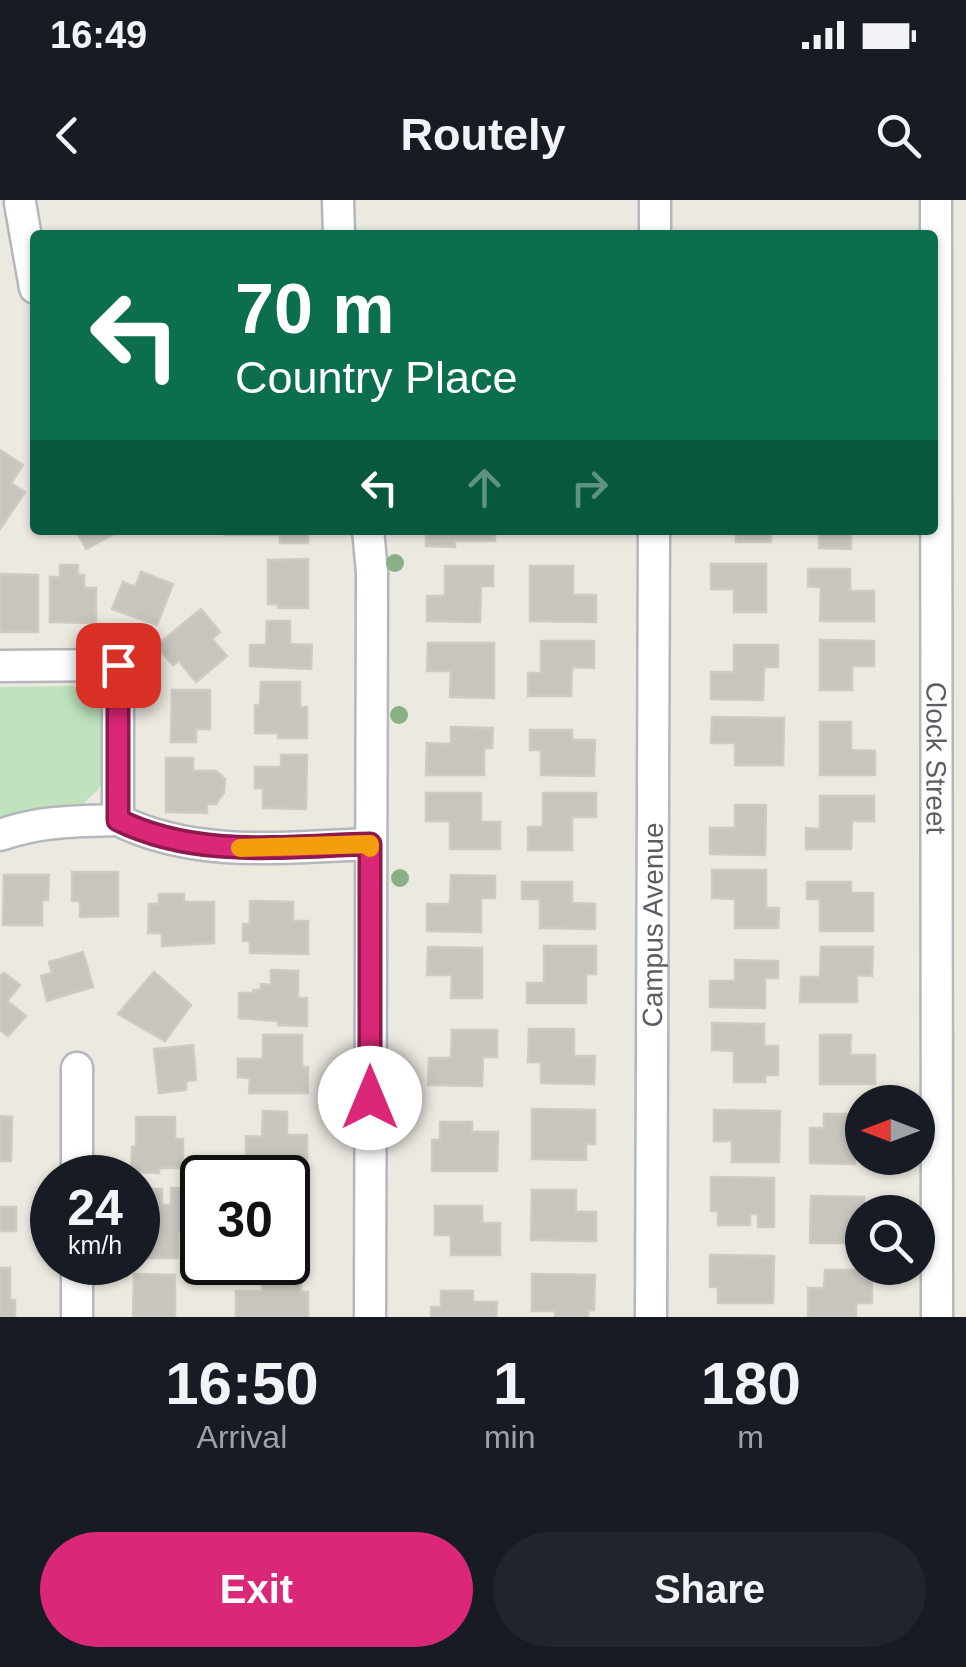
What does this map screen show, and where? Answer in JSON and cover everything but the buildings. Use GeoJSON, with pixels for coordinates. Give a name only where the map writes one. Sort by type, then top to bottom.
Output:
{"type":"FeatureCollection","features":[{"type":"Feature","properties":{"kind":"street"},"geometry":{"type":"LineString","coordinates":[[338,200],[339,230]]}},
{"type":"Feature","properties":{"kind":"street"},"geometry":{"type":"LineString","coordinates":[[655,200],[655,230]]}},
{"type":"Feature","properties":{"kind":"street","name":"Clock Street"},"geometry":{"type":"LineString","coordinates":[[936,200],[936,230]]}},
{"type":"Feature","properties":{"kind":"street"},"geometry":{"type":"LineString","coordinates":[[18,204],[30,263]]}},
{"type":"Feature","properties":{"kind":"street"},"geometry":{"type":"LineString","coordinates":[[368,535],[372,572],[370,1317]]}},
{"type":"Feature","properties":{"kind":"street","name":"Campus Avenue"},"geometry":{"type":"LineString","coordinates":[[651,1317],[654,535]]}},
{"type":"Feature","properties":{"kind":"street","name":"Clock Street"},"geometry":{"type":"LineString","coordinates":[[936,535],[937,1317]]}},
{"type":"Feature","properties":{"kind":"street"},"geometry":{"type":"LineString","coordinates":[[0,666],[118,665],[118,820]]}},
{"type":"Feature","properties":{"kind":"street"},"geometry":{"type":"LineString","coordinates":[[0,835],[24,826],[118,820],[166,839],[197,845],[232,848],[370,844]]}},
{"type":"Feature","properties":{"kind":"street"},"geometry":{"type":"LineString","coordinates":[[77,1068],[77,1155]]}},
{"type":"Feature","properties":{"kind":"street"},"geometry":{"type":"LineString","coordinates":[[76,1317],[77,1285]]}},
{"type":"Feature","properties":{"kind":"green space"},"geometry":{"type":"Polygon","coordinates":[[[73,686],[95,696],[104,716],[103,778],[98,790],[79,807],[0,819],[0,687],[73,686]]]}},
{"type":"Feature","properties":{"kind":"slow traffic"},"geometry":{"type":"LineString","coordinates":[[240,848],[370,844],[370,848]]}},
{"type":"Feature","properties":{"kind":"route"},"geometry":{"type":"LineString","coordinates":[[118,665],[118,820],[180,843],[232,848],[370,844],[370,1098]]}}]}
